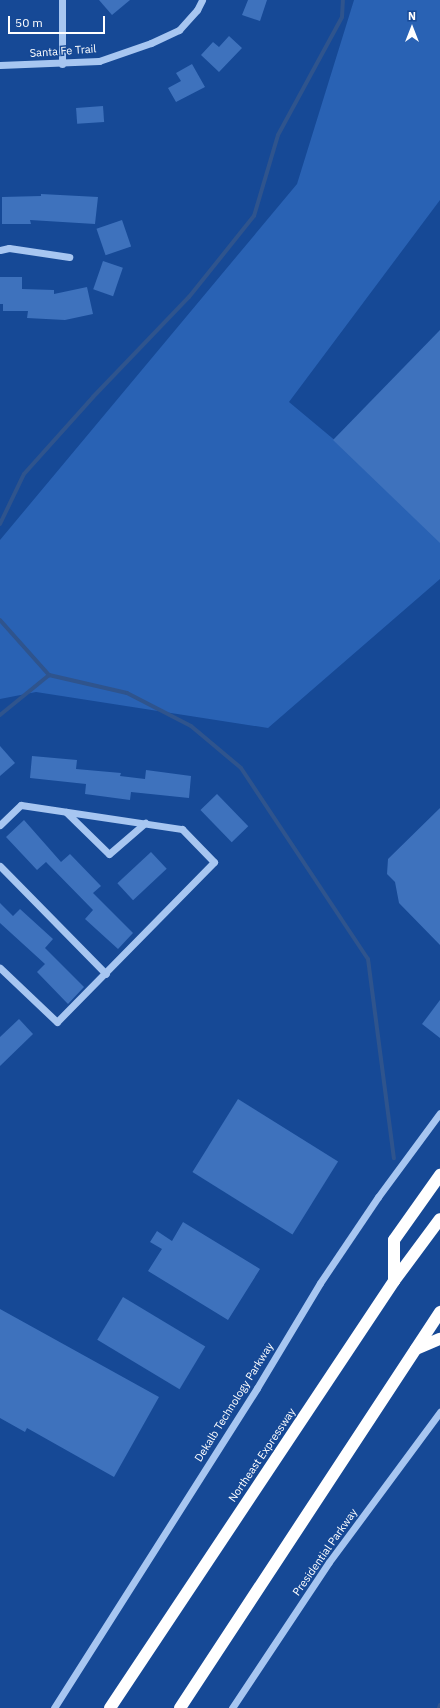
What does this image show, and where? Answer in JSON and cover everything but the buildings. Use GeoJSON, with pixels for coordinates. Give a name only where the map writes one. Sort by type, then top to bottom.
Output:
{"type":"FeatureCollection","features":[{"type":"Feature","properties":{"kind":"highway"},"geometry":{"type":"LineString","coordinates":[[394,1281],[394,1240],[440,1174]]}},
{"type":"Feature","properties":{"kind":"highway","name":"Northeast Expressway"},"geometry":{"type":"LineString","coordinates":[[110,1708],[394,1281],[440,1219]]}},
{"type":"Feature","properties":{"kind":"highway"},"geometry":{"type":"LineString","coordinates":[[180,1708],[440,1312]]}},
{"type":"Feature","properties":{"kind":"highway"},"geometry":{"type":"LineString","coordinates":[[416,1349],[440,1339]]}},
{"type":"Feature","properties":{"kind":"street"},"geometry":{"type":"LineString","coordinates":[[62,0],[62,64]]}},
{"type":"Feature","properties":{"kind":"street","name":"Santa Fe Trail"},"geometry":{"type":"LineString","coordinates":[[0,65],[62,64],[99,61],[158,40],[178,30],[197,10],[202,0]]}},
{"type":"Feature","properties":{"kind":"street"},"geometry":{"type":"LineString","coordinates":[[0,250],[9,248],[69,257]]}},
{"type":"Feature","properties":{"kind":"street"},"geometry":{"type":"LineString","coordinates":[[0,825],[21,805],[182,828],[214,862],[106,974],[57,1022],[0,968]]}},
{"type":"Feature","properties":{"kind":"street"},"geometry":{"type":"LineString","coordinates":[[66,812],[109,854],[145,823]]}},
{"type":"Feature","properties":{"kind":"street"},"geometry":{"type":"LineString","coordinates":[[0,866],[106,974]]}},
{"type":"Feature","properties":{"kind":"street","name":"Dekalb Technology Parkway"},"geometry":{"type":"LineString","coordinates":[[54,1708],[257,1388],[320,1283],[382,1191],[440,1113]]}},
{"type":"Feature","properties":{"kind":"street","name":"Presidential Parkway"},"geometry":{"type":"LineString","coordinates":[[232,1708],[329,1562],[440,1412]]}},
{"type":"Feature","properties":{"kind":"shaded area"},"geometry":{"type":"Polygon","coordinates":[[[354,0],[440,0],[440,200],[289,402],[440,528],[440,579],[268,728],[36,692],[0,699],[0,540],[297,184],[354,0]]]}},
{"type":"Feature","properties":{"kind":"waterway"},"geometry":{"type":"LineString","coordinates":[[0,524],[24,474],[93,397],[189,297],[254,216],[278,135],[342,17],[343,0]]}},
{"type":"Feature","properties":{"kind":"waterway"},"geometry":{"type":"LineString","coordinates":[[0,620],[49,675],[127,693],[191,726],[241,768],[368,959],[394,1158]]}},
{"type":"Feature","properties":{"kind":"waterway"},"geometry":{"type":"LineString","coordinates":[[0,715],[49,675]]}}]}
